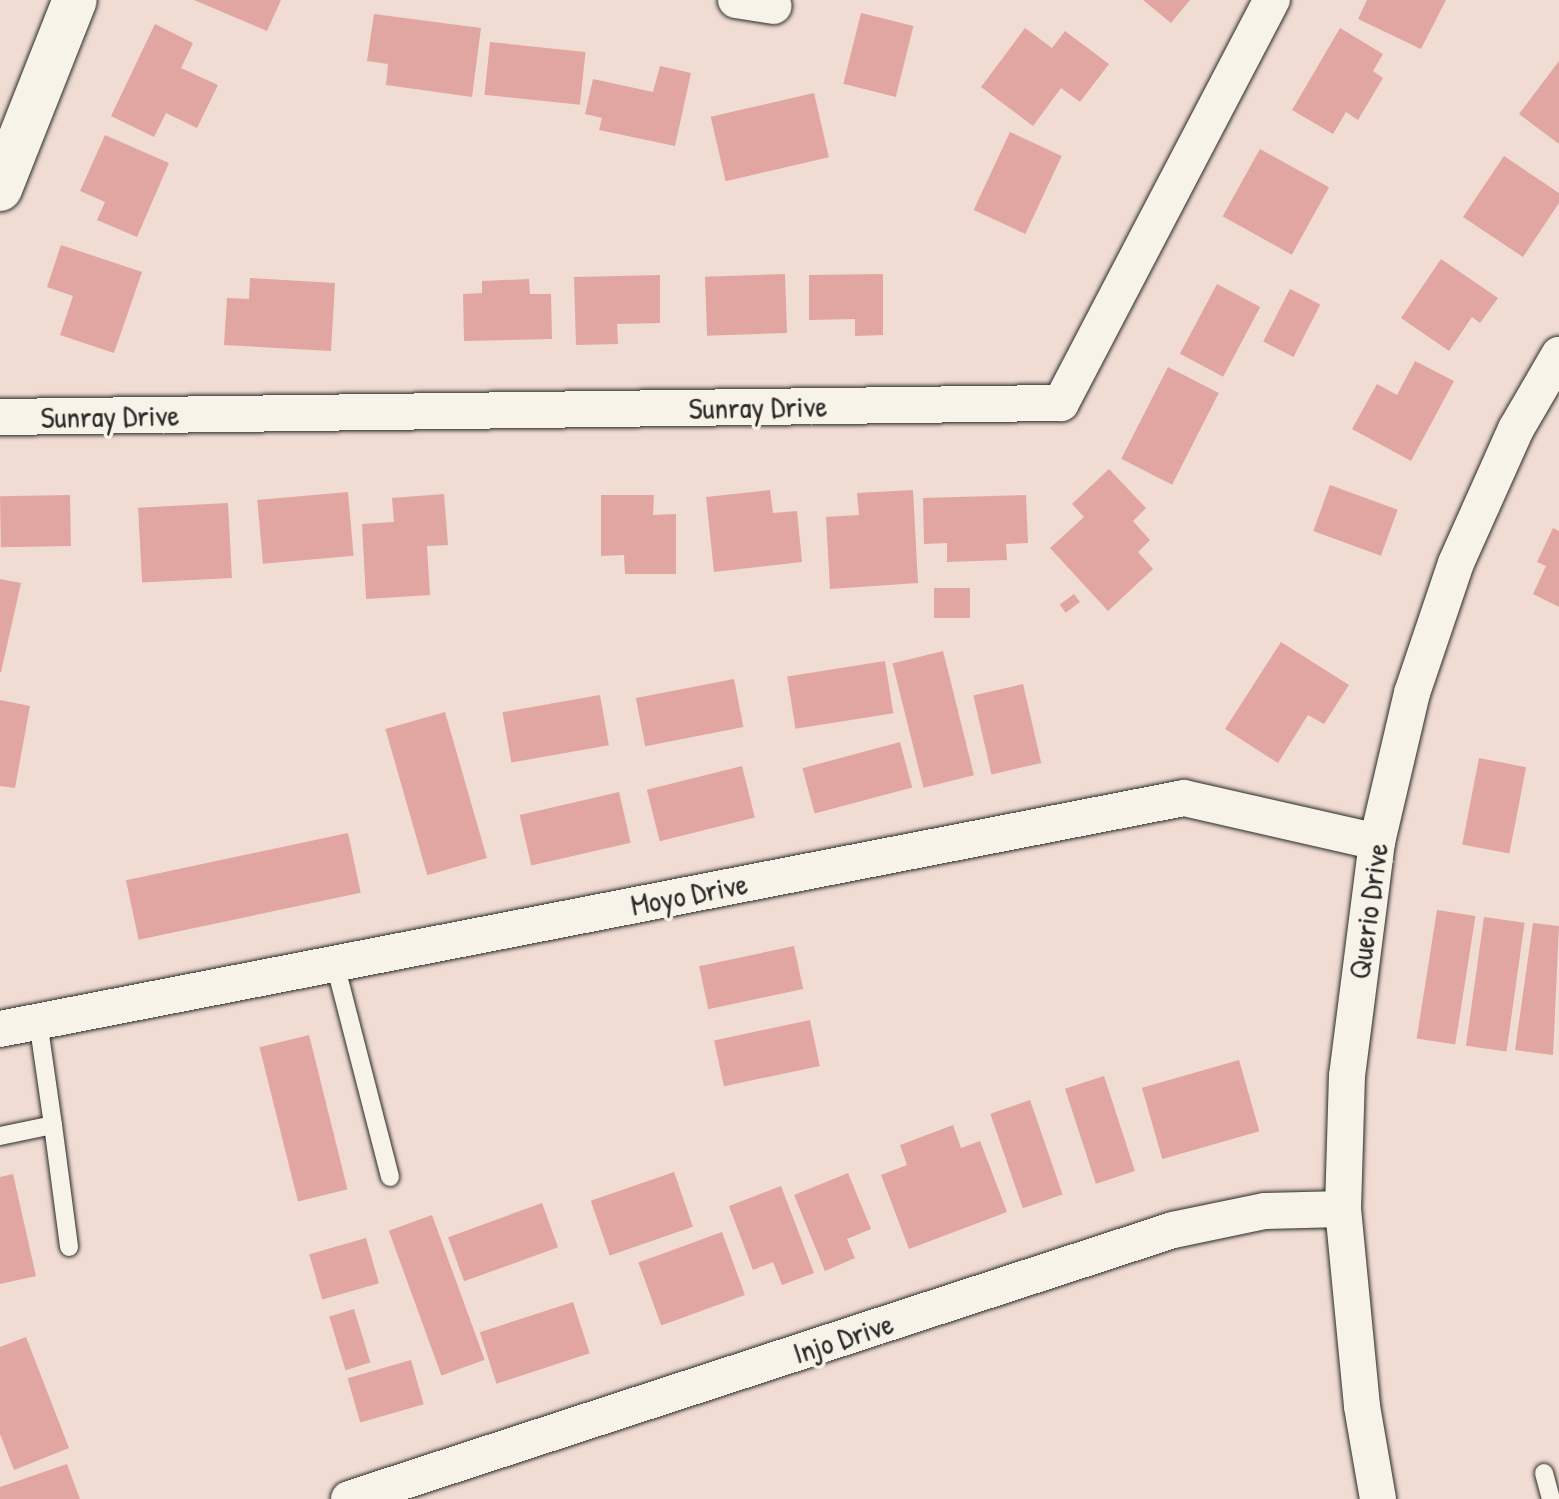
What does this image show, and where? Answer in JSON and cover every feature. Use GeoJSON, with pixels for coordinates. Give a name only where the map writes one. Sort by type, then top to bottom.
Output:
{"type":"FeatureCollection","features":[{"type":"Feature","properties":{"kind":"street"},"geometry":{"type":"LineString","coordinates":[[0,189],[75,0]]}},
{"type":"Feature","properties":{"kind":"street"},"geometry":{"type":"LineString","coordinates":[[736,0],[774,6]]}},
{"type":"Feature","properties":{"kind":"street","name":"Sunray Drive"},"geometry":{"type":"LineString","coordinates":[[0,417],[1061,403],[1272,0]]}},
{"type":"Feature","properties":{"kind":"street","name":"Querio Drive"},"geometry":{"type":"LineString","coordinates":[[1378,1499],[1362,1406],[1343,1209],[1347,1076],[1377,842],[1412,693],[1456,563],[1516,429],[1559,355]]}},
{"type":"Feature","properties":{"kind":"street","name":"Moyo Drive"},"geometry":{"type":"LineString","coordinates":[[0,1029],[1184,798],[1377,842]]}},
{"type":"Feature","properties":{"kind":"street","name":"Injo Drive"},"geometry":{"type":"LineString","coordinates":[[349,1499],[1173,1230],[1265,1211],[1343,1209]]}},
{"type":"Feature","properties":{"kind":"lane"},"geometry":{"type":"LineString","coordinates":[[335,964],[390,1177]]}},
{"type":"Feature","properties":{"kind":"lane"},"geometry":{"type":"LineString","coordinates":[[38,1021],[69,1247]]}},
{"type":"Feature","properties":{"kind":"lane"},"geometry":{"type":"LineString","coordinates":[[0,1136],[53,1125]]}},
{"type":"Feature","properties":{"kind":"lane"},"geometry":{"type":"LineString","coordinates":[[1544,1473],[1551,1499]]}},
{"type":"Feature","properties":{"kind":"building"},"geometry":{"type":"Polygon","coordinates":[[[194,0],[281,0],[267,31],[194,0]]]}},
{"type":"Feature","properties":{"kind":"building"},"geometry":{"type":"Polygon","coordinates":[[[1143,0],[1190,0],[1171,23],[1143,0]]]}},
{"type":"Feature","properties":{"kind":"building"},"geometry":{"type":"Polygon","coordinates":[[[1367,0],[1446,0],[1421,49],[1358,19],[1367,0]]]}},
{"type":"Feature","properties":{"kind":"building"},"geometry":{"type":"Polygon","coordinates":[[[861,13],[913,26],[896,97],[843,84],[861,13]]]}},
{"type":"Feature","properties":{"kind":"building"},"geometry":{"type":"Polygon","coordinates":[[[374,14],[481,28],[472,97],[386,85],[388,64],[367,61],[374,14]]]}},
{"type":"Feature","properties":{"kind":"building"},"geometry":{"type":"Polygon","coordinates":[[[155,24],[193,43],[181,68],[218,85],[197,128],[166,113],[154,137],[111,116],[155,24]]]}},
{"type":"Feature","properties":{"kind":"building"},"geometry":{"type":"Polygon","coordinates":[[[1025,28],[1052,48],[1065,31],[1109,64],[1080,102],[1061,88],[1033,126],[981,87],[1025,28]]]}},
{"type":"Feature","properties":{"kind":"building"},"geometry":{"type":"Polygon","coordinates":[[[1340,28],[1383,54],[1373,71],[1383,78],[1358,120],[1346,112],[1333,134],[1292,110],[1340,28]]]}},
{"type":"Feature","properties":{"kind":"building"},"geometry":{"type":"Polygon","coordinates":[[[490,42],[585,52],[580,105],[484,95],[490,42]]]}},
{"type":"Feature","properties":{"kind":"building"},"geometry":{"type":"Polygon","coordinates":[[[1559,61],[1559,144],[1519,114],[1559,61]]]}},
{"type":"Feature","properties":{"kind":"building"},"geometry":{"type":"Polygon","coordinates":[[[660,66],[691,73],[675,146],[599,130],[602,118],[585,114],[593,79],[653,92],[660,66]]]}},
{"type":"Feature","properties":{"kind":"building"},"geometry":{"type":"Polygon","coordinates":[[[814,93],[829,157],[726,181],[711,117],[814,93]]]}},
{"type":"Feature","properties":{"kind":"building"},"geometry":{"type":"Polygon","coordinates":[[[1010,132],[1062,156],[1025,234],[974,210],[1010,132]]]}},
{"type":"Feature","properties":{"kind":"building"},"geometry":{"type":"Polygon","coordinates":[[[105,135],[169,163],[137,237],[97,220],[105,202],[80,191],[105,135]]]}},
{"type":"Feature","properties":{"kind":"building"},"geometry":{"type":"Polygon","coordinates":[[[1260,149],[1329,187],[1292,255],[1223,216],[1260,149]]]}},
{"type":"Feature","properties":{"kind":"building"},"geometry":{"type":"Polygon","coordinates":[[[1504,156],[1559,193],[1559,203],[1523,257],[1463,217],[1504,156]]]}},
{"type":"Feature","properties":{"kind":"building"},"geometry":{"type":"Polygon","coordinates":[[[61,245],[142,272],[114,353],[60,335],[73,296],[47,287],[61,245]]]}},
{"type":"Feature","properties":{"kind":"building"},"geometry":{"type":"Polygon","coordinates":[[[1441,259],[1498,298],[1480,323],[1472,317],[1449,351],[1401,318],[1441,259]]]}},
{"type":"Feature","properties":{"kind":"building"},"geometry":{"type":"Polygon","coordinates":[[[785,274],[787,333],[707,336],[705,277],[785,274]]]}},
{"type":"Feature","properties":{"kind":"building"},"geometry":{"type":"Polygon","coordinates":[[[883,274],[883,335],[855,336],[855,319],[809,320],[809,275],[883,274]]]}},
{"type":"Feature","properties":{"kind":"building"},"geometry":{"type":"Polygon","coordinates":[[[660,275],[660,323],[617,324],[618,344],[576,345],[574,277],[660,275]]]}},
{"type":"Feature","properties":{"kind":"building"},"geometry":{"type":"Polygon","coordinates":[[[250,278],[335,283],[331,351],[224,345],[227,298],[249,299],[250,278]]]}},
{"type":"Feature","properties":{"kind":"building"},"geometry":{"type":"Polygon","coordinates":[[[529,279],[530,294],[551,294],[552,339],[464,341],[463,294],[482,293],[482,281],[529,279]]]}},
{"type":"Feature","properties":{"kind":"building"},"geometry":{"type":"Polygon","coordinates":[[[1217,284],[1260,307],[1223,377],[1180,354],[1217,284]]]}},
{"type":"Feature","properties":{"kind":"building"},"geometry":{"type":"Polygon","coordinates":[[[1290,289],[1320,304],[1294,357],[1263,342],[1290,289]]]}},
{"type":"Feature","properties":{"kind":"building"},"geometry":{"type":"Polygon","coordinates":[[[1415,361],[1454,381],[1411,461],[1352,429],[1377,384],[1397,395],[1415,361]]]}},
{"type":"Feature","properties":{"kind":"building"},"geometry":{"type":"Polygon","coordinates":[[[1168,367],[1219,393],[1172,485],[1121,459],[1168,367]]]}},
{"type":"Feature","properties":{"kind":"building"},"geometry":{"type":"Polygon","coordinates":[[[1109,469],[1146,508],[1133,521],[1150,540],[1138,552],[1153,569],[1108,611],[1050,548],[1084,517],[1072,504],[1109,469]]]}},
{"type":"Feature","properties":{"kind":"building"},"geometry":{"type":"Polygon","coordinates":[[[1330,485],[1398,510],[1381,556],[1313,531],[1330,485]]]}},
{"type":"Feature","properties":{"kind":"building"},"geometry":{"type":"Polygon","coordinates":[[[770,490],[773,513],[797,511],[802,562],[714,572],[706,497],[770,490]]]}},
{"type":"Feature","properties":{"kind":"building"},"geometry":{"type":"Polygon","coordinates":[[[913,490],[918,583],[830,589],[826,517],[859,515],[857,493],[913,490]]]}},
{"type":"Feature","properties":{"kind":"building"},"geometry":{"type":"Polygon","coordinates":[[[348,492],[354,556],[263,564],[257,500],[348,492]]]}},
{"type":"Feature","properties":{"kind":"building"},"geometry":{"type":"Polygon","coordinates":[[[444,494],[448,545],[427,546],[430,595],[366,599],[362,524],[394,522],[392,498],[444,494]]]}},
{"type":"Feature","properties":{"kind":"building"},"geometry":{"type":"Polygon","coordinates":[[[70,495],[71,546],[1,547],[0,496],[70,495]]]}},
{"type":"Feature","properties":{"kind":"building"},"geometry":{"type":"Polygon","coordinates":[[[601,495],[654,495],[653,515],[676,514],[676,574],[625,574],[624,555],[601,556],[601,495]]]}},
{"type":"Feature","properties":{"kind":"building"},"geometry":{"type":"Polygon","coordinates":[[[1026,495],[1028,543],[1006,544],[1007,560],[947,562],[947,543],[924,544],[923,498],[1026,495]]]}},
{"type":"Feature","properties":{"kind":"building"},"geometry":{"type":"Polygon","coordinates":[[[228,503],[232,578],[142,583],[138,508],[228,503]]]}},
{"type":"Feature","properties":{"kind":"building"},"geometry":{"type":"Polygon","coordinates":[[[1553,528],[1559,531],[1559,607],[1533,594],[1546,566],[1537,562],[1553,528]]]}},
{"type":"Feature","properties":{"kind":"building"},"geometry":{"type":"Polygon","coordinates":[[[0,579],[21,583],[1,672],[0,672],[0,579]]]}},
{"type":"Feature","properties":{"kind":"building"},"geometry":{"type":"Polygon","coordinates":[[[934,588],[970,588],[970,618],[934,618],[934,588]]]}},
{"type":"Feature","properties":{"kind":"building"},"geometry":{"type":"Polygon","coordinates":[[[1074,594],[1080,602],[1066,613],[1060,605],[1074,594]]]}},
{"type":"Feature","properties":{"kind":"building"},"geometry":{"type":"Polygon","coordinates":[[[1281,642],[1349,685],[1324,724],[1308,715],[1278,763],[1225,729],[1281,642]]]}},
{"type":"Feature","properties":{"kind":"building"},"geometry":{"type":"Polygon","coordinates":[[[943,651],[974,775],[924,788],[893,664],[943,651]]]}},
{"type":"Feature","properties":{"kind":"building"},"geometry":{"type":"Polygon","coordinates":[[[885,661],[893,713],[796,729],[787,676],[885,661]]]}},
{"type":"Feature","properties":{"kind":"building"},"geometry":{"type":"Polygon","coordinates":[[[734,679],[743,727],[645,746],[636,698],[734,679]]]}},
{"type":"Feature","properties":{"kind":"building"},"geometry":{"type":"Polygon","coordinates":[[[1023,684],[1041,763],[992,774],[973,695],[1023,684]]]}},
{"type":"Feature","properties":{"kind":"building"},"geometry":{"type":"Polygon","coordinates":[[[600,695],[609,745],[511,762],[503,712],[600,695]]]}},
{"type":"Feature","properties":{"kind":"building"},"geometry":{"type":"Polygon","coordinates":[[[0,700],[30,706],[15,788],[0,786],[0,700]]]}},
{"type":"Feature","properties":{"kind":"building"},"geometry":{"type":"Polygon","coordinates":[[[445,712],[487,858],[427,875],[385,729],[445,712]]]}},
{"type":"Feature","properties":{"kind":"building"},"geometry":{"type":"Polygon","coordinates":[[[900,742],[912,787],[815,814],[802,768],[900,742]]]}},
{"type":"Feature","properties":{"kind":"building"},"geometry":{"type":"Polygon","coordinates":[[[1479,758],[1526,767],[1509,854],[1462,844],[1479,758]]]}},
{"type":"Feature","properties":{"kind":"building"},"geometry":{"type":"Polygon","coordinates":[[[742,766],[755,817],[660,841],[647,790],[742,766]]]}},
{"type":"Feature","properties":{"kind":"building"},"geometry":{"type":"Polygon","coordinates":[[[619,792],[631,843],[531,866],[520,815],[619,792]]]}},
{"type":"Feature","properties":{"kind":"building"},"geometry":{"type":"Polygon","coordinates":[[[348,833],[361,893],[139,940],[126,880],[348,833]]]}},
{"type":"Feature","properties":{"kind":"building"},"geometry":{"type":"Polygon","coordinates":[[[1437,910],[1476,916],[1455,1045],[1417,1038],[1437,910]]]}},
{"type":"Feature","properties":{"kind":"building"},"geometry":{"type":"Polygon","coordinates":[[[1484,917],[1525,923],[1507,1051],[1466,1046],[1484,917]]]}},
{"type":"Feature","properties":{"kind":"building"},"geometry":{"type":"Polygon","coordinates":[[[1533,923],[1559,926],[1553,1055],[1515,1050],[1533,923]]]}},
{"type":"Feature","properties":{"kind":"building"},"geometry":{"type":"Polygon","coordinates":[[[794,946],[803,989],[708,1009],[699,966],[794,946]]]}},
{"type":"Feature","properties":{"kind":"building"},"geometry":{"type":"Polygon","coordinates":[[[810,1020],[820,1066],[724,1086],[714,1040],[810,1020]]]}},
{"type":"Feature","properties":{"kind":"building"},"geometry":{"type":"Polygon","coordinates":[[[309,1035],[347,1189],[298,1202],[260,1047],[309,1035]]]}},
{"type":"Feature","properties":{"kind":"building"},"geometry":{"type":"Polygon","coordinates":[[[1239,1060],[1259,1131],[1162,1159],[1142,1088],[1239,1060]]]}},
{"type":"Feature","properties":{"kind":"building"},"geometry":{"type":"Polygon","coordinates":[[[1104,1076],[1135,1171],[1096,1184],[1065,1089],[1104,1076]]]}},
{"type":"Feature","properties":{"kind":"building"},"geometry":{"type":"Polygon","coordinates":[[[1030,1100],[1063,1195],[1023,1208],[990,1114],[1030,1100]]]}},
{"type":"Feature","properties":{"kind":"building"},"geometry":{"type":"Polygon","coordinates":[[[953,1125],[961,1148],[980,1141],[1007,1212],[909,1249],[881,1175],[907,1165],[900,1145],[953,1125]]]}},
{"type":"Feature","properties":{"kind":"building"},"geometry":{"type":"Polygon","coordinates":[[[674,1172],[693,1227],[610,1255],[591,1201],[674,1172]]]}},
{"type":"Feature","properties":{"kind":"building"},"geometry":{"type":"Polygon","coordinates":[[[848,1173],[871,1229],[847,1239],[855,1258],[825,1271],[794,1195],[848,1173]]]}},
{"type":"Feature","properties":{"kind":"building"},"geometry":{"type":"Polygon","coordinates":[[[13,1174],[36,1276],[0,1284],[0,1177],[13,1174]]]}},
{"type":"Feature","properties":{"kind":"building"},"geometry":{"type":"Polygon","coordinates":[[[781,1186],[814,1273],[782,1285],[773,1262],[753,1270],[729,1206],[781,1186]]]}},
{"type":"Feature","properties":{"kind":"building"},"geometry":{"type":"Polygon","coordinates":[[[542,1203],[558,1247],[464,1281],[448,1237],[542,1203]]]}},
{"type":"Feature","properties":{"kind":"building"},"geometry":{"type":"Polygon","coordinates":[[[432,1215],[485,1360],[441,1375],[389,1231],[432,1215]]]}},
{"type":"Feature","properties":{"kind":"building"},"geometry":{"type":"Polygon","coordinates":[[[722,1232],[745,1295],[661,1325],[638,1262],[722,1232]]]}},
{"type":"Feature","properties":{"kind":"building"},"geometry":{"type":"Polygon","coordinates":[[[366,1238],[379,1283],[322,1299],[309,1254],[366,1238]]]}},
{"type":"Feature","properties":{"kind":"building"},"geometry":{"type":"Polygon","coordinates":[[[573,1302],[590,1353],[496,1384],[480,1332],[573,1302]]]}},
{"type":"Feature","properties":{"kind":"building"},"geometry":{"type":"Polygon","coordinates":[[[354,1309],[370,1363],[346,1370],[329,1317],[354,1309]]]}},
{"type":"Feature","properties":{"kind":"building"},"geometry":{"type":"Polygon","coordinates":[[[26,1337],[69,1448],[14,1470],[0,1434],[0,1347],[26,1337]]]}},
{"type":"Feature","properties":{"kind":"building"},"geometry":{"type":"Polygon","coordinates":[[[411,1360],[424,1404],[360,1422],[348,1378],[411,1360]]]}},
{"type":"Feature","properties":{"kind":"building"},"geometry":{"type":"Polygon","coordinates":[[[67,1464],[80,1499],[0,1499],[0,1487],[67,1464]]]}}]}
